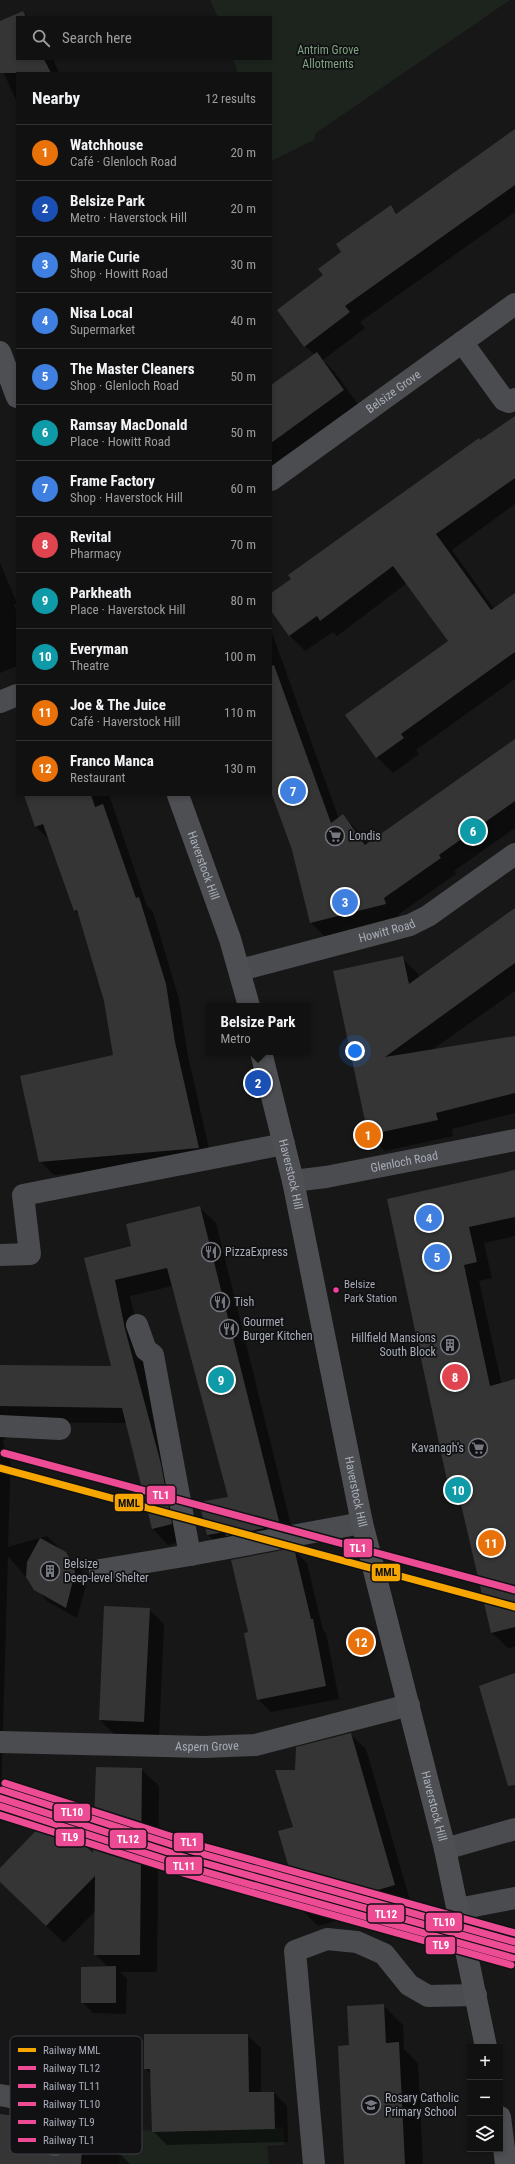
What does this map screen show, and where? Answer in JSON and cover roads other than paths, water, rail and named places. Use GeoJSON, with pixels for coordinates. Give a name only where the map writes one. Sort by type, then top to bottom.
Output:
{"type":"FeatureCollection","features":[{"type":"Feature","properties":{"kind":"main road"},"geometry":{"type":"LineString","coordinates":[[0,352],[16,394]]}},
{"type":"Feature","properties":{"kind":"main road","name":"Haverstock Hill"},"geometry":{"type":"LineString","coordinates":[[178,796],[240,970],[248,1003]]}},
{"type":"Feature","properties":{"kind":"main road","name":"Haverstock Hill"},"geometry":{"type":"LineString","coordinates":[[262,1055],[292,1181],[362,1523],[445,1849],[485,2044]]}},
{"type":"Feature","properties":{"kind":"main road"},"geometry":{"type":"LineString","coordinates":[[503,2140],[506,2164]]}},
{"type":"Feature","properties":{"kind":"street","name":"Belsize Grove"},"geometry":{"type":"LineString","coordinates":[[272,479],[515,304]]}},
{"type":"Feature","properties":{"kind":"street"},"geometry":{"type":"LineString","coordinates":[[462,342],[504,400],[509,402],[515,399]]}},
{"type":"Feature","properties":{"kind":"street"},"geometry":{"type":"LineString","coordinates":[[0,702],[16,695]]}},
{"type":"Feature","properties":{"kind":"street","name":"Howitt Road"},"geometry":{"type":"LineString","coordinates":[[240,970],[410,925],[428,916],[515,854]]}},
{"type":"Feature","properties":{"kind":"street","name":"Glenloch Road"},"geometry":{"type":"LineString","coordinates":[[292,1181],[326,1177],[515,1140]]}},
{"type":"Feature","properties":{"kind":"street"},"geometry":{"type":"LineString","coordinates":[[0,1255],[30,1254],[23,1196],[284,1144]]}},
{"type":"Feature","properties":{"kind":"street"},"geometry":{"type":"LineString","coordinates":[[137,1325],[146,1350],[153,1355],[190,1555]]}},
{"type":"Feature","properties":{"kind":"street"},"geometry":{"type":"LineString","coordinates":[[0,1426],[60,1429]]}},
{"type":"Feature","properties":{"kind":"street"},"geometry":{"type":"LineString","coordinates":[[100,1570],[362,1523]]}},
{"type":"Feature","properties":{"kind":"street","name":"Aspern Grove"},"geometry":{"type":"LineString","coordinates":[[0,1742],[204,1747],[255,1745],[409,1705]]}},
{"type":"Feature","properties":{"kind":"street"},"geometry":{"type":"LineString","coordinates":[[445,1849],[515,1829]]}},
{"type":"Feature","properties":{"kind":"street"},"geometry":{"type":"LineString","coordinates":[[458,1909],[515,1898]]}},
{"type":"Feature","properties":{"kind":"street"},"geometry":{"type":"LineString","coordinates":[[314,2164],[295,1951],[327,1939],[357,1942],[384,1954],[409,1985],[428,1996],[476,1995]]}},
{"type":"Feature","properties":{"kind":"street"},"geometry":{"type":"LineString","coordinates":[[0,2096],[10,2097]]}},
{"type":"Feature","properties":{"kind":"tunnel"},"geometry":{"type":"LineString","coordinates":[[56,2154],[57,2164]]}},
{"type":"Feature","properties":{"kind":"rail line","name":"TL1"},"geometry":{"type":"LineString","coordinates":[[4,1453],[515,1590]]}},
{"type":"Feature","properties":{"kind":"rail line","name":"MML"},"geometry":{"type":"LineString","coordinates":[[0,1468],[515,1607]]}},
{"type":"Feature","properties":{"kind":"rail line","name":"TL1"},"geometry":{"type":"LineString","coordinates":[[5,1783],[195,1844],[515,1933]]}},
{"type":"Feature","properties":{"kind":"rail line","name":"TL10"},"geometry":{"type":"LineString","coordinates":[[2,1790],[192,1851],[515,1942]]}},
{"type":"Feature","properties":{"kind":"rail line","name":"TL12"},"geometry":{"type":"LineString","coordinates":[[0,1798],[190,1859],[515,1950]]}},
{"type":"Feature","properties":{"kind":"rail line","name":"TL11"},"geometry":{"type":"LineString","coordinates":[[0,1806],[188,1867],[513,1958]]}},
{"type":"Feature","properties":{"kind":"rail line","name":"TL9"},"geometry":{"type":"LineString","coordinates":[[0,1815],[186,1874],[511,1965]]}},
{"type":"Feature","properties":{"kind":"place","name":"Frame Factory"},"geometry":{"type":"Point","coordinates":[293,791]}},
{"type":"Feature","properties":{"kind":"place","name":"Ramsay MacDonald"},"geometry":{"type":"Point","coordinates":[473,831]}},
{"type":"Feature","properties":{"kind":"place","name":"Londis"},"geometry":{"type":"Point","coordinates":[335,836]}},
{"type":"Feature","properties":{"kind":"place","name":"Marie Curie"},"geometry":{"type":"Point","coordinates":[345,902]}},
{"type":"Feature","properties":{"kind":"place","name":"Belsize Park"},"geometry":{"type":"Point","coordinates":[258,1083]}},
{"type":"Feature","properties":{"kind":"place","name":"Watchhouse"},"geometry":{"type":"Point","coordinates":[368,1135]}},
{"type":"Feature","properties":{"kind":"place","name":"Nisa Local"},"geometry":{"type":"Point","coordinates":[429,1218]}},
{"type":"Feature","properties":{"kind":"place","name":"PizzaExpress"},"geometry":{"type":"Point","coordinates":[211,1252]}},
{"type":"Feature","properties":{"kind":"place","name":"The Master Cleaners"},"geometry":{"type":"Point","coordinates":[437,1257]}},
{"type":"Feature","properties":{"kind":"place","name":"Belsize Park Station"},"geometry":{"type":"Point","coordinates":[336,1290]}},
{"type":"Feature","properties":{"kind":"place","name":"Tish"},"geometry":{"type":"Point","coordinates":[220,1302]}},
{"type":"Feature","properties":{"kind":"place","name":"Gourmet Burger Kitchen"},"geometry":{"type":"Point","coordinates":[229,1329]}},
{"type":"Feature","properties":{"kind":"place","name":"Hillfield Mansions South Block"},"geometry":{"type":"Point","coordinates":[450,1345]}},
{"type":"Feature","properties":{"kind":"place","name":"Revital"},"geometry":{"type":"Point","coordinates":[455,1377]}},
{"type":"Feature","properties":{"kind":"place","name":"Parkheath"},"geometry":{"type":"Point","coordinates":[221,1380]}},
{"type":"Feature","properties":{"kind":"place","name":"Kavanagh's"},"geometry":{"type":"Point","coordinates":[478,1448]}},
{"type":"Feature","properties":{"kind":"place","name":"Everyman"},"geometry":{"type":"Point","coordinates":[458,1490]}},
{"type":"Feature","properties":{"kind":"place","name":"Joe & The Juice"},"geometry":{"type":"Point","coordinates":[491,1543]}},
{"type":"Feature","properties":{"kind":"place","name":"Belsize Deep-level Shelter"},"geometry":{"type":"Point","coordinates":[50,1571]}},
{"type":"Feature","properties":{"kind":"place","name":"Franco Manca"},"geometry":{"type":"Point","coordinates":[361,1642]}},
{"type":"Feature","properties":{"kind":"place","name":"Rosary Catholic Primary School"},"geometry":{"type":"Point","coordinates":[371,2105]}},
{"type":"Feature","properties":{"kind":"park label","name":"Antrim Grove Allotments"},"geometry":{"type":"Point","coordinates":[328,57]}}]}
